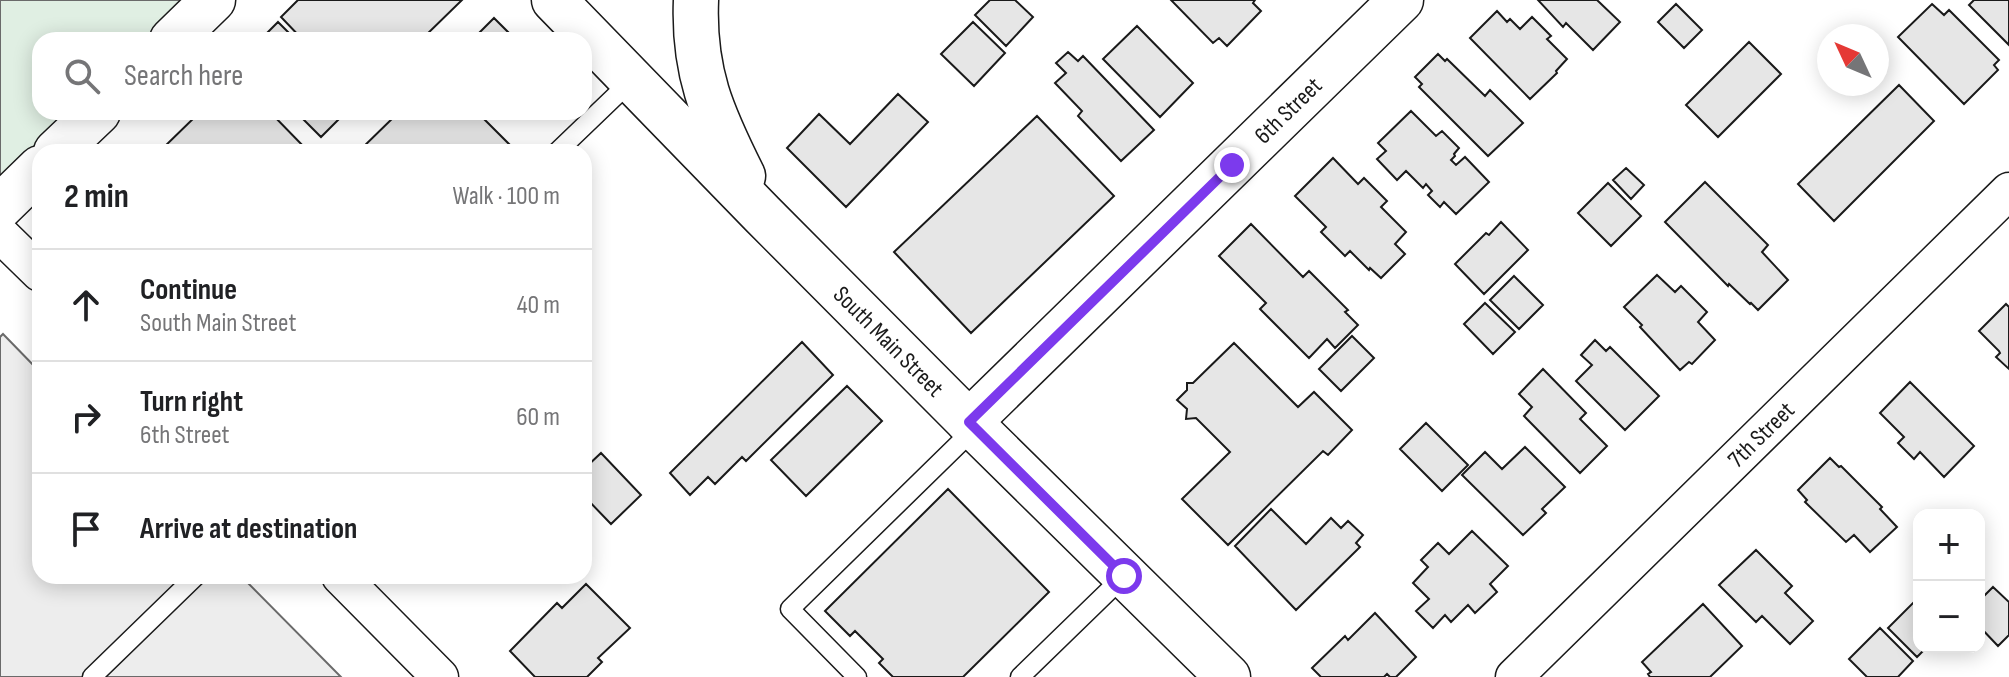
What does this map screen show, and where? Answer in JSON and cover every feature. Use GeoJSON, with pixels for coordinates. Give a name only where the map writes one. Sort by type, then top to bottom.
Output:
{"type":"FeatureCollection","features":[{"type":"Feature","properties":{"kind":"main road"},"geometry":{"type":"LineString","coordinates":[[180,32],[213,0]]}},
{"type":"Feature","properties":{"kind":"main road"},"geometry":{"type":"LineString","coordinates":[[696,0],[694,30],[699,67],[716,121],[762,214]]}},
{"type":"Feature","properties":{"kind":"main road","name":"6th Street"},"geometry":{"type":"LineString","coordinates":[[972,425],[1401,0]]}},
{"type":"Feature","properties":{"kind":"main road","name":"South Main Street"},"geometry":{"type":"LineString","coordinates":[[564,3],[590,32]]}},
{"type":"Feature","properties":{"kind":"main road","name":"South Main Street"},"geometry":{"type":"LineString","coordinates":[[592,35],[762,214],[1124,576],[1210,671]]}},
{"type":"Feature","properties":{"kind":"main road"},"geometry":{"type":"LineString","coordinates":[[64,144],[90,120]]}},
{"type":"Feature","properties":{"kind":"main road"},"geometry":{"type":"LineString","coordinates":[[0,207],[32,176]]}},
{"type":"Feature","properties":{"kind":"street","name":"7th Street"},"geometry":{"type":"LineString","coordinates":[[1514,677],[2009,191]]}},
{"type":"Feature","properties":{"kind":"street"},"geometry":{"type":"LineString","coordinates":[[0,234],[32,265]]}},
{"type":"Feature","properties":{"kind":"street"},"geometry":{"type":"LineString","coordinates":[[348,584],[440,677]]}},
{"type":"Feature","properties":{"kind":"lane"},"geometry":{"type":"LineString","coordinates":[[592,118],[632,80]]}},
{"type":"Feature","properties":{"kind":"lane"},"geometry":{"type":"LineString","coordinates":[[565,144],[590,120]]}},
{"type":"Feature","properties":{"kind":"lane"},"geometry":{"type":"LineString","coordinates":[[857,677],[790,609],[972,425]]}},
{"type":"Feature","properties":{"kind":"lane"},"geometry":{"type":"LineString","coordinates":[[1020,677],[1124,576]]}},
{"type":"Feature","properties":{"kind":"lane"},"geometry":{"type":"LineString","coordinates":[[92,677],[188,584]]}},
{"type":"Feature","properties":{"kind":"green space"},"geometry":{"type":"Polygon","coordinates":[[[0,0],[213,0],[180,32],[32,32],[32,120],[90,120],[65,144],[32,144],[32,176],[0,207],[0,0]]]}},
{"type":"Feature","properties":{"kind":"shaded area"},"geometry":{"type":"Polygon","coordinates":[[[3,334],[32,364],[32,584],[249,584],[341,677],[0,677],[0,337],[3,334]]]}},
{"type":"Feature","properties":{"kind":"building"},"geometry":{"type":"Polygon","coordinates":[[[298,0],[462,0],[429,32],[295,32],[281,17],[298,0]]]}},
{"type":"Feature","properties":{"kind":"building"},"geometry":{"type":"Polygon","coordinates":[[[990,0],[1015,0],[1033,17],[1006,46],[975,15],[990,0]]]}},
{"type":"Feature","properties":{"kind":"building"},"geometry":{"type":"Polygon","coordinates":[[[1171,0],[1255,0],[1253,3],[1261,11],[1227,46],[1219,38],[1213,43],[1171,0]]]}},
{"type":"Feature","properties":{"kind":"building"},"geometry":{"type":"Polygon","coordinates":[[[1538,0],[1597,0],[1620,22],[1593,50],[1566,23],[1563,27],[1538,0]]]}},
{"type":"Feature","properties":{"kind":"building"},"geometry":{"type":"Polygon","coordinates":[[[1974,0],[2009,0],[2009,45],[1969,5],[1974,0]]]}},
{"type":"Feature","properties":{"kind":"building"},"geometry":{"type":"Polygon","coordinates":[[[1676,4],[1702,30],[1684,48],[1658,22],[1676,4]]]}},
{"type":"Feature","properties":{"kind":"building"},"geometry":{"type":"Polygon","coordinates":[[[1932,4],[1944,15],[1949,10],[1999,60],[1994,65],[1998,70],[1964,104],[1898,37],[1932,4]]]}},
{"type":"Feature","properties":{"kind":"building"},"geometry":{"type":"Polygon","coordinates":[[[1497,11],[1507,22],[1510,19],[1520,29],[1532,17],[1551,36],[1547,39],[1567,59],[1530,99],[1470,38],[1497,11]]]}},
{"type":"Feature","properties":{"kind":"building"},"geometry":{"type":"Polygon","coordinates":[[[494,18],[508,32],[480,32],[494,18]]]}},
{"type":"Feature","properties":{"kind":"building"},"geometry":{"type":"Polygon","coordinates":[[[278,22],[288,32],[268,32],[278,22]]]}},
{"type":"Feature","properties":{"kind":"building"},"geometry":{"type":"Polygon","coordinates":[[[973,22],[1005,53],[974,86],[941,54],[973,22]]]}},
{"type":"Feature","properties":{"kind":"building"},"geometry":{"type":"Polygon","coordinates":[[[1137,26],[1193,83],[1160,117],[1103,59],[1137,26]]]}},
{"type":"Feature","properties":{"kind":"building"},"geometry":{"type":"Polygon","coordinates":[[[1749,42],[1781,74],[1718,137],[1686,105],[1749,42]]]}},
{"type":"Feature","properties":{"kind":"building"},"geometry":{"type":"Polygon","coordinates":[[[1068,52],[1078,61],[1083,56],[1154,130],[1121,161],[1078,116],[1082,111],[1055,83],[1066,73],[1056,63],[1068,52]]]}},
{"type":"Feature","properties":{"kind":"building"},"geometry":{"type":"Polygon","coordinates":[[[1438,54],[1485,96],[1490,90],[1523,123],[1488,156],[1419,87],[1422,84],[1415,77],[1438,54]]]}},
{"type":"Feature","properties":{"kind":"building"},"geometry":{"type":"Polygon","coordinates":[[[1899,85],[1934,121],[1834,221],[1798,184],[1899,85]]]}},
{"type":"Feature","properties":{"kind":"building"},"geometry":{"type":"Polygon","coordinates":[[[898,94],[928,122],[846,207],[787,148],[819,114],[850,144],[898,94]]]}},
{"type":"Feature","properties":{"kind":"building"},"geometry":{"type":"Polygon","coordinates":[[[1411,111],[1436,136],[1442,131],[1459,148],[1451,160],[1456,165],[1465,157],[1489,182],[1456,214],[1444,202],[1440,207],[1428,195],[1432,191],[1426,184],[1423,188],[1406,171],[1397,180],[1377,159],[1386,151],[1378,143],[1411,111]]]}},
{"type":"Feature","properties":{"kind":"building"},"geometry":{"type":"Polygon","coordinates":[[[1037,116],[1114,196],[971,333],[894,252],[1037,116]]]}},
{"type":"Feature","properties":{"kind":"building"},"geometry":{"type":"Polygon","coordinates":[[[192,120],[278,120],[301,144],[167,144],[192,120]]]}},
{"type":"Feature","properties":{"kind":"building"},"geometry":{"type":"Polygon","coordinates":[[[304,120],[338,120],[321,137],[304,120]]]}},
{"type":"Feature","properties":{"kind":"building"},"geometry":{"type":"Polygon","coordinates":[[[391,120],[485,120],[509,144],[366,144],[391,120]]]}},
{"type":"Feature","properties":{"kind":"building"},"geometry":{"type":"Polygon","coordinates":[[[1333,158],[1358,184],[1364,178],[1387,201],[1381,207],[1406,232],[1395,244],[1405,254],[1381,278],[1350,251],[1345,256],[1321,232],[1326,227],[1295,196],[1333,158]]]}},
{"type":"Feature","properties":{"kind":"building"},"geometry":{"type":"Polygon","coordinates":[[[1626,168],[1644,185],[1631,199],[1613,180],[1626,168]]]}},
{"type":"Feature","properties":{"kind":"building"},"geometry":{"type":"Polygon","coordinates":[[[1705,182],[1768,245],[1762,252],[1788,280],[1758,310],[1728,286],[1665,222],[1705,182]]]}},
{"type":"Feature","properties":{"kind":"building"},"geometry":{"type":"Polygon","coordinates":[[[1608,183],[1641,216],[1611,246],[1578,213],[1608,183]]]}},
{"type":"Feature","properties":{"kind":"building"},"geometry":{"type":"Polygon","coordinates":[[[1501,222],[1528,250],[1484,294],[1455,264],[1501,222]]]}},
{"type":"Feature","properties":{"kind":"building"},"geometry":{"type":"Polygon","coordinates":[[[1251,224],[1303,277],[1309,271],[1348,310],[1345,312],[1358,325],[1335,348],[1327,339],[1309,358],[1260,309],[1266,303],[1219,256],[1251,224]]]}},
{"type":"Feature","properties":{"kind":"building"},"geometry":{"type":"Polygon","coordinates":[[[1657,275],[1675,292],[1681,286],[1707,312],[1698,322],[1715,340],[1692,364],[1689,362],[1680,370],[1624,307],[1657,275]]]}},
{"type":"Feature","properties":{"kind":"building"},"geometry":{"type":"Polygon","coordinates":[[[1514,276],[1543,305],[1519,329],[1490,300],[1514,276]]]}},
{"type":"Feature","properties":{"kind":"building"},"geometry":{"type":"Polygon","coordinates":[[[1485,303],[1515,332],[1493,354],[1464,324],[1485,303]]]}},
{"type":"Feature","properties":{"kind":"building"},"geometry":{"type":"Polygon","coordinates":[[[2006,304],[2009,307],[2009,369],[1996,357],[1999,351],[1979,331],[2006,304]]]}},
{"type":"Feature","properties":{"kind":"building"},"geometry":{"type":"Polygon","coordinates":[[[1352,336],[1374,358],[1341,391],[1319,369],[1352,336]]]}},
{"type":"Feature","properties":{"kind":"building"},"geometry":{"type":"Polygon","coordinates":[[[1595,340],[1606,351],[1610,347],[1659,396],[1625,430],[1576,381],[1592,365],[1581,355],[1595,340]]]}},
{"type":"Feature","properties":{"kind":"building"},"geometry":{"type":"Polygon","coordinates":[[[802,342],[833,375],[746,461],[742,457],[715,484],[708,477],[690,495],[670,473],[802,342]]]}},
{"type":"Feature","properties":{"kind":"building"},"geometry":{"type":"Polygon","coordinates":[[[1234,343],[1298,407],[1314,392],[1352,430],[1328,455],[1323,451],[1228,545],[1182,499],[1230,452],[1196,418],[1186,419],[1187,409],[1177,400],[1187,390],[1187,383],[1193,383],[1234,343]]]}},
{"type":"Feature","properties":{"kind":"building"},"geometry":{"type":"Polygon","coordinates":[[[1543,369],[1586,413],[1580,419],[1607,446],[1580,473],[1524,416],[1532,407],[1519,394],[1543,369]]]}},
{"type":"Feature","properties":{"kind":"building"},"geometry":{"type":"Polygon","coordinates":[[[1910,382],[1974,446],[1944,477],[1920,452],[1914,459],[1898,443],[1904,437],[1880,413],[1910,382]]]}},
{"type":"Feature","properties":{"kind":"building"},"geometry":{"type":"Polygon","coordinates":[[[847,386],[882,421],[806,496],[771,460],[847,386]]]}},
{"type":"Feature","properties":{"kind":"building"},"geometry":{"type":"Polygon","coordinates":[[[1426,423],[1468,465],[1442,491],[1400,449],[1426,423]]]}},
{"type":"Feature","properties":{"kind":"building"},"geometry":{"type":"Polygon","coordinates":[[[1525,447],[1565,487],[1542,509],[1546,513],[1523,535],[1462,475],[1485,452],[1502,469],[1525,447]]]}},
{"type":"Feature","properties":{"kind":"building"},"geometry":{"type":"Polygon","coordinates":[[[601,453],[641,495],[611,524],[592,504],[592,461],[601,453]]]}},
{"type":"Feature","properties":{"kind":"building"},"geometry":{"type":"Polygon","coordinates":[[[1830,458],[1882,507],[1880,509],[1897,527],[1870,552],[1854,535],[1846,542],[1805,502],[1807,500],[1798,490],[1830,458]]]}},
{"type":"Feature","properties":{"kind":"building"},"geometry":{"type":"Polygon","coordinates":[[[948,489],[1049,592],[963,677],[893,677],[879,663],[883,659],[855,631],[850,636],[825,611],[948,489]]]}},
{"type":"Feature","properties":{"kind":"building"},"geometry":{"type":"Polygon","coordinates":[[[1271,509],[1306,544],[1331,518],[1341,528],[1348,521],[1363,535],[1356,543],[1360,547],[1296,610],[1235,546],[1271,509]]]}},
{"type":"Feature","properties":{"kind":"building"},"geometry":{"type":"Polygon","coordinates":[[[1472,531],[1508,566],[1490,584],[1497,592],[1475,613],[1468,605],[1451,622],[1445,615],[1433,628],[1416,611],[1429,599],[1413,583],[1428,567],[1421,560],[1438,543],[1449,554],[1472,531]]]}},
{"type":"Feature","properties":{"kind":"building"},"geometry":{"type":"Polygon","coordinates":[[[1756,550],[1792,586],[1785,593],[1813,621],[1790,644],[1762,616],[1756,622],[1719,585],[1756,550]]]}},
{"type":"Feature","properties":{"kind":"building"},"geometry":{"type":"Polygon","coordinates":[[[586,584],[630,628],[598,658],[602,662],[587,677],[535,677],[510,651],[557,603],[562,608],[586,584]]]}},
{"type":"Feature","properties":{"kind":"building"},"geometry":{"type":"Polygon","coordinates":[[[1993,587],[2009,602],[2009,635],[1998,646],[1985,632],[1985,595],[1993,587]]]}},
{"type":"Feature","properties":{"kind":"building"},"geometry":{"type":"Polygon","coordinates":[[[1913,603],[1913,653],[1888,628],[1913,603]]]}},
{"type":"Feature","properties":{"kind":"building"},"geometry":{"type":"Polygon","coordinates":[[[1703,604],[1742,646],[1710,677],[1650,677],[1648,674],[1651,672],[1642,662],[1703,604]]]}},
{"type":"Feature","properties":{"kind":"building"},"geometry":{"type":"Polygon","coordinates":[[[1375,613],[1416,657],[1396,677],[1387,674],[1384,677],[1321,677],[1312,668],[1345,636],[1348,640],[1375,613]]]}},
{"type":"Feature","properties":{"kind":"building"},"geometry":{"type":"Polygon","coordinates":[[[1880,628],[1913,661],[1898,677],[1867,677],[1849,659],[1880,628]]]}},
{"type":"Feature","properties":{"kind":"route"},"geometry":{"type":"LineString","coordinates":[[1124,576],[969,422],[1232,165]]}}]}
